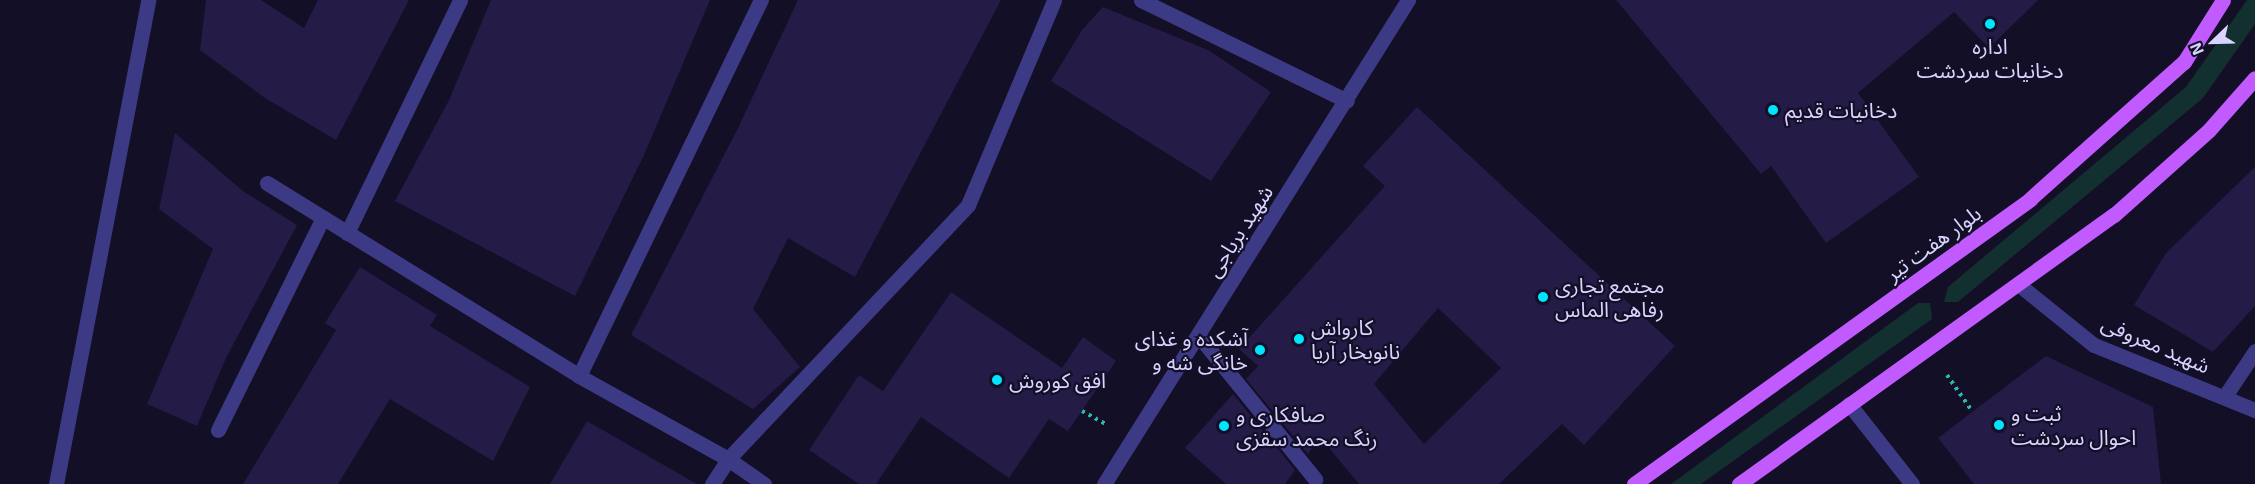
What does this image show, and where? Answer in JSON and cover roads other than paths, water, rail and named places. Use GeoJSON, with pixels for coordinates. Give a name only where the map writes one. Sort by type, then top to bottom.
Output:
{"type":"FeatureCollection","features":[{"type":"Feature","properties":{"kind":"main road","name":"بلوار هفت تیر"},"geometry":{"type":"LineString","coordinates":[[1634,484],[2030,199],[2184,62],[2223,0]]}},
{"type":"Feature","properties":{"kind":"main road"},"geometry":{"type":"LineString","coordinates":[[1739,484],[2114,215],[2210,130],[2255,78]]}},
{"type":"Feature","properties":{"kind":"street"},"geometry":{"type":"LineString","coordinates":[[56,484],[148,0]]}},
{"type":"Feature","properties":{"kind":"street"},"geometry":{"type":"LineString","coordinates":[[347,233],[460,0]]}},
{"type":"Feature","properties":{"kind":"street"},"geometry":{"type":"LineString","coordinates":[[579,376],[761,0]]}},
{"type":"Feature","properties":{"kind":"street"},"geometry":{"type":"LineString","coordinates":[[712,484],[728,459],[968,205],[1054,0]]}},
{"type":"Feature","properties":{"kind":"street"},"geometry":{"type":"LineString","coordinates":[[1141,0],[1347,101]]}},
{"type":"Feature","properties":{"kind":"street","name":"شهید بریاجی"},"geometry":{"type":"LineString","coordinates":[[1104,484],[1347,101],[1408,0]]}},
{"type":"Feature","properties":{"kind":"street"},"geometry":{"type":"LineString","coordinates":[[267,183],[579,376],[728,459],[764,484]]}},
{"type":"Feature","properties":{"kind":"street"},"geometry":{"type":"LineString","coordinates":[[218,430],[323,218]]}},
{"type":"Feature","properties":{"kind":"street","name":"شهید معروفی"},"geometry":{"type":"LineString","coordinates":[[2018,284],[2094,345],[2255,410]]}},
{"type":"Feature","properties":{"kind":"street"},"geometry":{"type":"LineString","coordinates":[[1198,335],[1315,479]]}},
{"type":"Feature","properties":{"kind":"street"},"geometry":{"type":"LineString","coordinates":[[2225,396],[2255,351]]}},
{"type":"Feature","properties":{"kind":"street"},"geometry":{"type":"LineString","coordinates":[[1849,404],[1912,484]]}},
{"type":"Feature","properties":{"kind":"place","name":"اداره دخانیات سردشت"},"geometry":{"type":"Point","coordinates":[1990,24]}},
{"type":"Feature","properties":{"kind":"place","name":"دخانیات قدیم"},"geometry":{"type":"Point","coordinates":[1773,110]}},
{"type":"Feature","properties":{"kind":"place","name":"مجتمع تجاری رفاهی الماس"},"geometry":{"type":"Point","coordinates":[1543,297]}},
{"type":"Feature","properties":{"kind":"place","name":"کارواش نانوبخار آریا"},"geometry":{"type":"Point","coordinates":[1299,339]}},
{"type":"Feature","properties":{"kind":"place","name":"آشکده و غذای خانگی شه و"},"geometry":{"type":"Point","coordinates":[1260,350]}},
{"type":"Feature","properties":{"kind":"place","name":"افق کوروش"},"geometry":{"type":"Point","coordinates":[997,380]}},
{"type":"Feature","properties":{"kind":"place","name":"ثبت و احوال سردشت"},"geometry":{"type":"Point","coordinates":[1999,425]}},
{"type":"Feature","properties":{"kind":"place","name":"صافکاری و رنگ محمد سقزی"},"geometry":{"type":"Point","coordinates":[1224,426]}}]}
